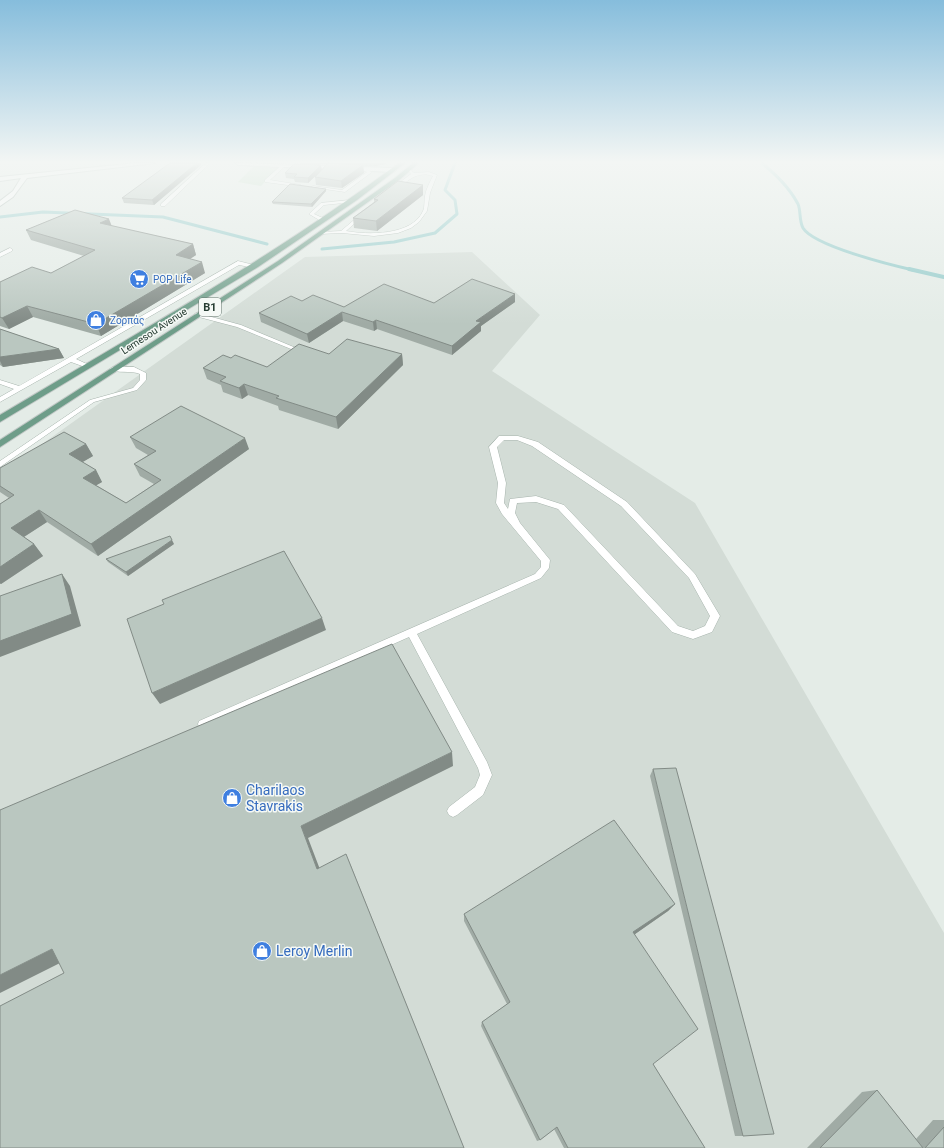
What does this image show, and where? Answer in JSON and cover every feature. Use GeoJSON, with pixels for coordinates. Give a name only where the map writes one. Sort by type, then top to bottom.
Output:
{"type":"FeatureCollection","features":[{"type":"Feature","properties":{"kind":"main road","name":"Lemesou Avenue"},"geometry":{"type":"LineString","coordinates":[[0,419],[255,266],[328,217]]}},
{"type":"Feature","properties":{"kind":"main road","name":"Lemesou Avenue"},"geometry":{"type":"LineString","coordinates":[[0,444],[113,369],[280,262],[345,217]]}},
{"type":"Feature","properties":{"kind":"lane"},"geometry":{"type":"LineString","coordinates":[[316,217],[323,220]]}},
{"type":"Feature","properties":{"kind":"lane"},"geometry":{"type":"LineString","coordinates":[[342,232],[359,217]]}},
{"type":"Feature","properties":{"kind":"lane"},"geometry":{"type":"LineString","coordinates":[[321,233],[342,232],[367,236],[386,234],[411,226],[422,217]]}},
{"type":"Feature","properties":{"kind":"lane"},"geometry":{"type":"LineString","coordinates":[[0,255],[10,250]]}},
{"type":"Feature","properties":{"kind":"lane"},"geometry":{"type":"LineString","coordinates":[[0,400],[238,263],[255,266]]}},
{"type":"Feature","properties":{"kind":"lane"},"geometry":{"type":"LineString","coordinates":[[197,315],[239,326],[294,348]]}},
{"type":"Feature","properties":{"kind":"lane"},"geometry":{"type":"LineString","coordinates":[[70,359],[87,366]]}},
{"type":"Feature","properties":{"kind":"lane"},"geometry":{"type":"LineString","coordinates":[[0,464],[92,401],[135,388],[144,380],[144,375],[138,370],[113,369]]}},
{"type":"Feature","properties":{"kind":"lane"},"geometry":{"type":"LineString","coordinates":[[0,382],[20,389]]}},
{"type":"Feature","properties":{"kind":"lane"},"geometry":{"type":"LineString","coordinates":[[195,728],[538,576],[546,568],[546,560],[516,525],[505,512],[500,503],[502,483],[493,447],[502,438],[518,438],[535,444],[624,504],[692,576],[715,616],[708,629],[693,635],[675,629],[561,507],[536,499],[513,501],[512,513],[516,525]]}},
{"type":"Feature","properties":{"kind":"lane"},"geometry":{"type":"LineString","coordinates":[[411,632],[484,766],[486,775],[479,791],[453,811]]}},
{"type":"Feature","properties":{"kind":"shaded area"},"geometry":{"type":"Polygon","coordinates":[[[472,252],[540,315],[492,371],[695,503],[944,933],[944,1148],[0,1148],[0,474],[305,257],[472,252]]]}},
{"type":"Feature","properties":{"kind":"building"},"geometry":{"type":"Polygon","coordinates":[[[59,217],[100,217],[109,219],[100,223],[193,244],[176,255],[202,262],[96,324],[27,306],[2,318],[0,317],[0,282],[32,267],[51,273],[95,250],[26,230],[59,217]]]}},
{"type":"Feature","properties":{"kind":"building"},"geometry":{"type":"Polygon","coordinates":[[[355,217],[382,217],[376,221],[353,218],[355,217]]]}},
{"type":"Feature","properties":{"kind":"building"},"geometry":{"type":"Polygon","coordinates":[[[472,279],[515,294],[476,321],[481,322],[452,346],[376,320],[373,322],[342,312],[307,334],[259,313],[291,296],[302,301],[313,295],[344,307],[384,284],[434,303],[472,279]]]}},
{"type":"Feature","properties":{"kind":"building"},"geometry":{"type":"Polygon","coordinates":[[[0,329],[59,349],[0,357],[0,329]]]}},
{"type":"Feature","properties":{"kind":"building"},"geometry":{"type":"Polygon","coordinates":[[[347,339],[402,354],[336,417],[276,398],[279,396],[244,384],[239,388],[220,381],[226,377],[203,368],[223,355],[231,358],[235,355],[267,367],[299,344],[329,354],[347,339]]]}},
{"type":"Feature","properties":{"kind":"building"},"geometry":{"type":"Polygon","coordinates":[[[181,406],[245,438],[91,544],[39,510],[11,528],[34,544],[0,567],[0,504],[14,495],[0,486],[0,468],[64,432],[86,444],[69,454],[96,470],[83,478],[126,503],[161,480],[134,464],[156,451],[130,437],[181,406]]]}},
{"type":"Feature","properties":{"kind":"building"},"geometry":{"type":"Polygon","coordinates":[[[170,536],[172,540],[126,572],[106,559],[170,536]]]}},
{"type":"Feature","properties":{"kind":"building"},"geometry":{"type":"Polygon","coordinates":[[[284,551],[322,618],[152,693],[127,619],[164,604],[162,600],[284,551]]]}},
{"type":"Feature","properties":{"kind":"building"},"geometry":{"type":"Polygon","coordinates":[[[62,574],[72,614],[0,641],[0,596],[62,574]]]}},
{"type":"Feature","properties":{"kind":"building"},"geometry":{"type":"Polygon","coordinates":[[[392,644],[452,752],[301,826],[317,869],[346,854],[464,1148],[0,1148],[0,1006],[64,973],[52,949],[0,975],[0,810],[392,644]]]}},
{"type":"Feature","properties":{"kind":"building"},"geometry":{"type":"Polygon","coordinates":[[[676,768],[774,1134],[743,1136],[653,769],[676,768]]]}},
{"type":"Feature","properties":{"kind":"building"},"geometry":{"type":"Polygon","coordinates":[[[614,820],[675,904],[633,932],[698,1029],[653,1064],[705,1148],[568,1148],[557,1127],[540,1140],[482,1022],[510,1002],[464,914],[614,820]]]}},
{"type":"Feature","properties":{"kind":"building"},"geometry":{"type":"Polygon","coordinates":[[[877,1090],[923,1148],[820,1148],[877,1090]]]}},
{"type":"Feature","properties":{"kind":"building"},"geometry":{"type":"Polygon","coordinates":[[[944,1127],[944,1148],[925,1148],[944,1127]]]}},
{"type":"Feature","properties":{"kind":"waterway"},"geometry":{"type":"LineString","coordinates":[[153,217],[163,217],[267,244]]}},
{"type":"Feature","properties":{"kind":"waterway"},"geometry":{"type":"LineString","coordinates":[[322,249],[394,242],[435,233],[454,217]]}},
{"type":"Feature","properties":{"kind":"waterway"},"geometry":{"type":"LineString","coordinates":[[800,217],[803,228],[810,235],[822,241],[854,254],[913,270]]}},
{"type":"Feature","properties":{"kind":"waterway"},"geometry":{"type":"LineString","coordinates":[[909,269],[944,277]]}},
{"type":"Feature","properties":{"kind":"place","name":"POP Life"},"geometry":{"type":"Point","coordinates":[139,279]}},
{"type":"Feature","properties":{"kind":"place","name":"Ζορπάς"},"geometry":{"type":"Point","coordinates":[96,320]}},
{"type":"Feature","properties":{"kind":"place","name":"Charilaos Stavrakis"},"geometry":{"type":"Point","coordinates":[232,798]}},
{"type":"Feature","properties":{"kind":"place","name":"Leroy Merlin"},"geometry":{"type":"Point","coordinates":[262,951]}}]}
